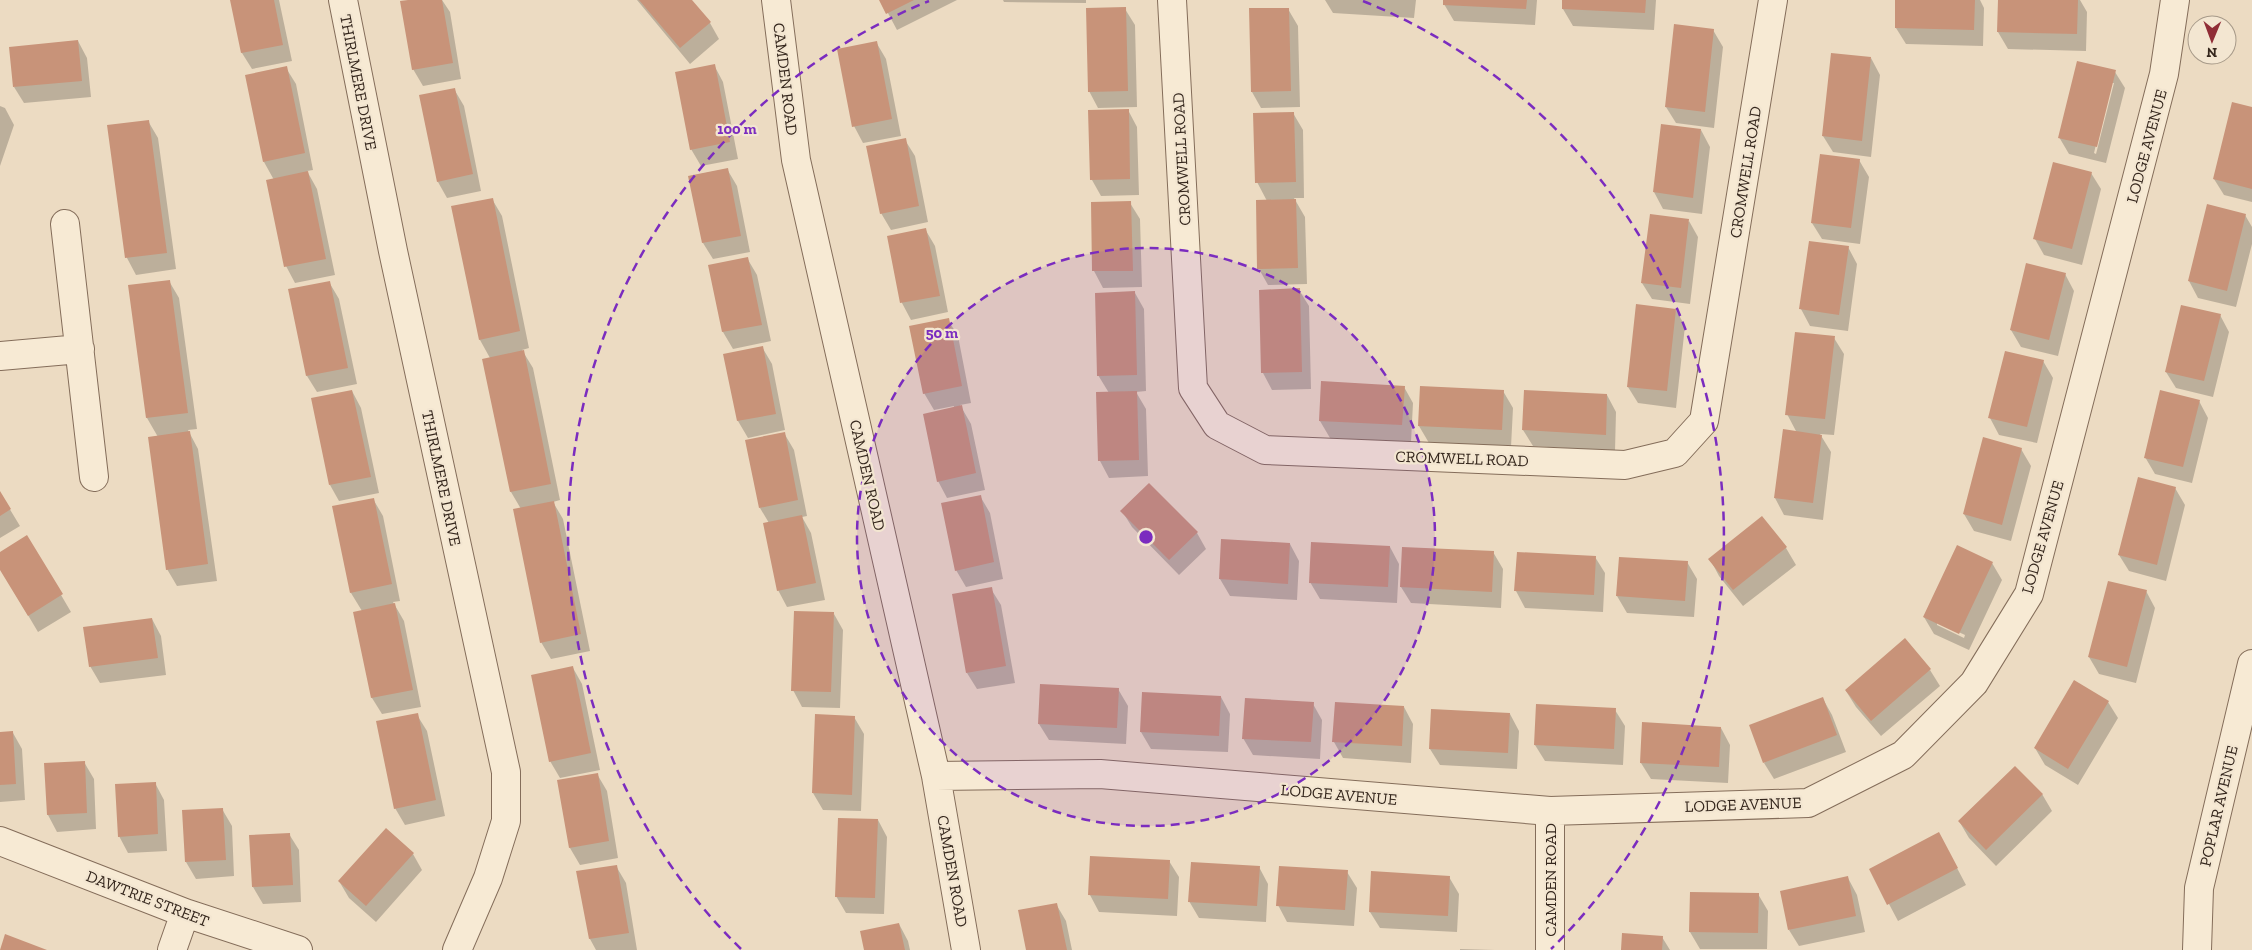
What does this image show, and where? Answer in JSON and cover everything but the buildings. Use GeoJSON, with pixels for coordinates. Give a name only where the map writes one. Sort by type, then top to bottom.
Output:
{"type":"FeatureCollection","features":[{"type":"Feature","properties":{"kind":"street","name":"THIRLMERE DRIVE"},"geometry":{"type":"LineString","coordinates":[[343,0],[393,251],[506,772],[506,821],[488,878],[457,950]]}},
{"type":"Feature","properties":{"kind":"street","name":"CAMDEN ROAD"},"geometry":{"type":"LineString","coordinates":[[776,0],[796,160],[936,776],[966,950]]}},
{"type":"Feature","properties":{"kind":"street","name":"CROMWELL ROAD"},"geometry":{"type":"LineString","coordinates":[[1172,0],[1193,388],[1216,425],[1265,450],[1625,465],[1675,453],[1704,421],[1773,0]]}},
{"type":"Feature","properties":{"kind":"street","name":"LODGE AVENUE"},"geometry":{"type":"LineString","coordinates":[[936,776],[1100,774],[1550,811],[1808,803],[1903,755],[1974,683],[2029,594],[2164,74],[2175,0]]}},
{"type":"Feature","properties":{"kind":"street"},"geometry":{"type":"LineString","coordinates":[[65,224],[94,476]]}},
{"type":"Feature","properties":{"kind":"street"},"geometry":{"type":"LineString","coordinates":[[0,356],[80,349]]}},
{"type":"Feature","properties":{"kind":"street","name":"POPLAR AVENUE"},"geometry":{"type":"LineString","coordinates":[[2197,950],[2199,888],[2252,664]]}},
{"type":"Feature","properties":{"kind":"street","name":"CAMDEN ROAD"},"geometry":{"type":"LineString","coordinates":[[1550,811],[1550,950]]}},
{"type":"Feature","properties":{"kind":"street","name":"DAWTRIE STREET"},"geometry":{"type":"LineString","coordinates":[[0,841],[184,913],[298,950]]}},
{"type":"Feature","properties":{"kind":"street"},"geometry":{"type":"LineString","coordinates":[[172,950],[184,913]]}}]}
